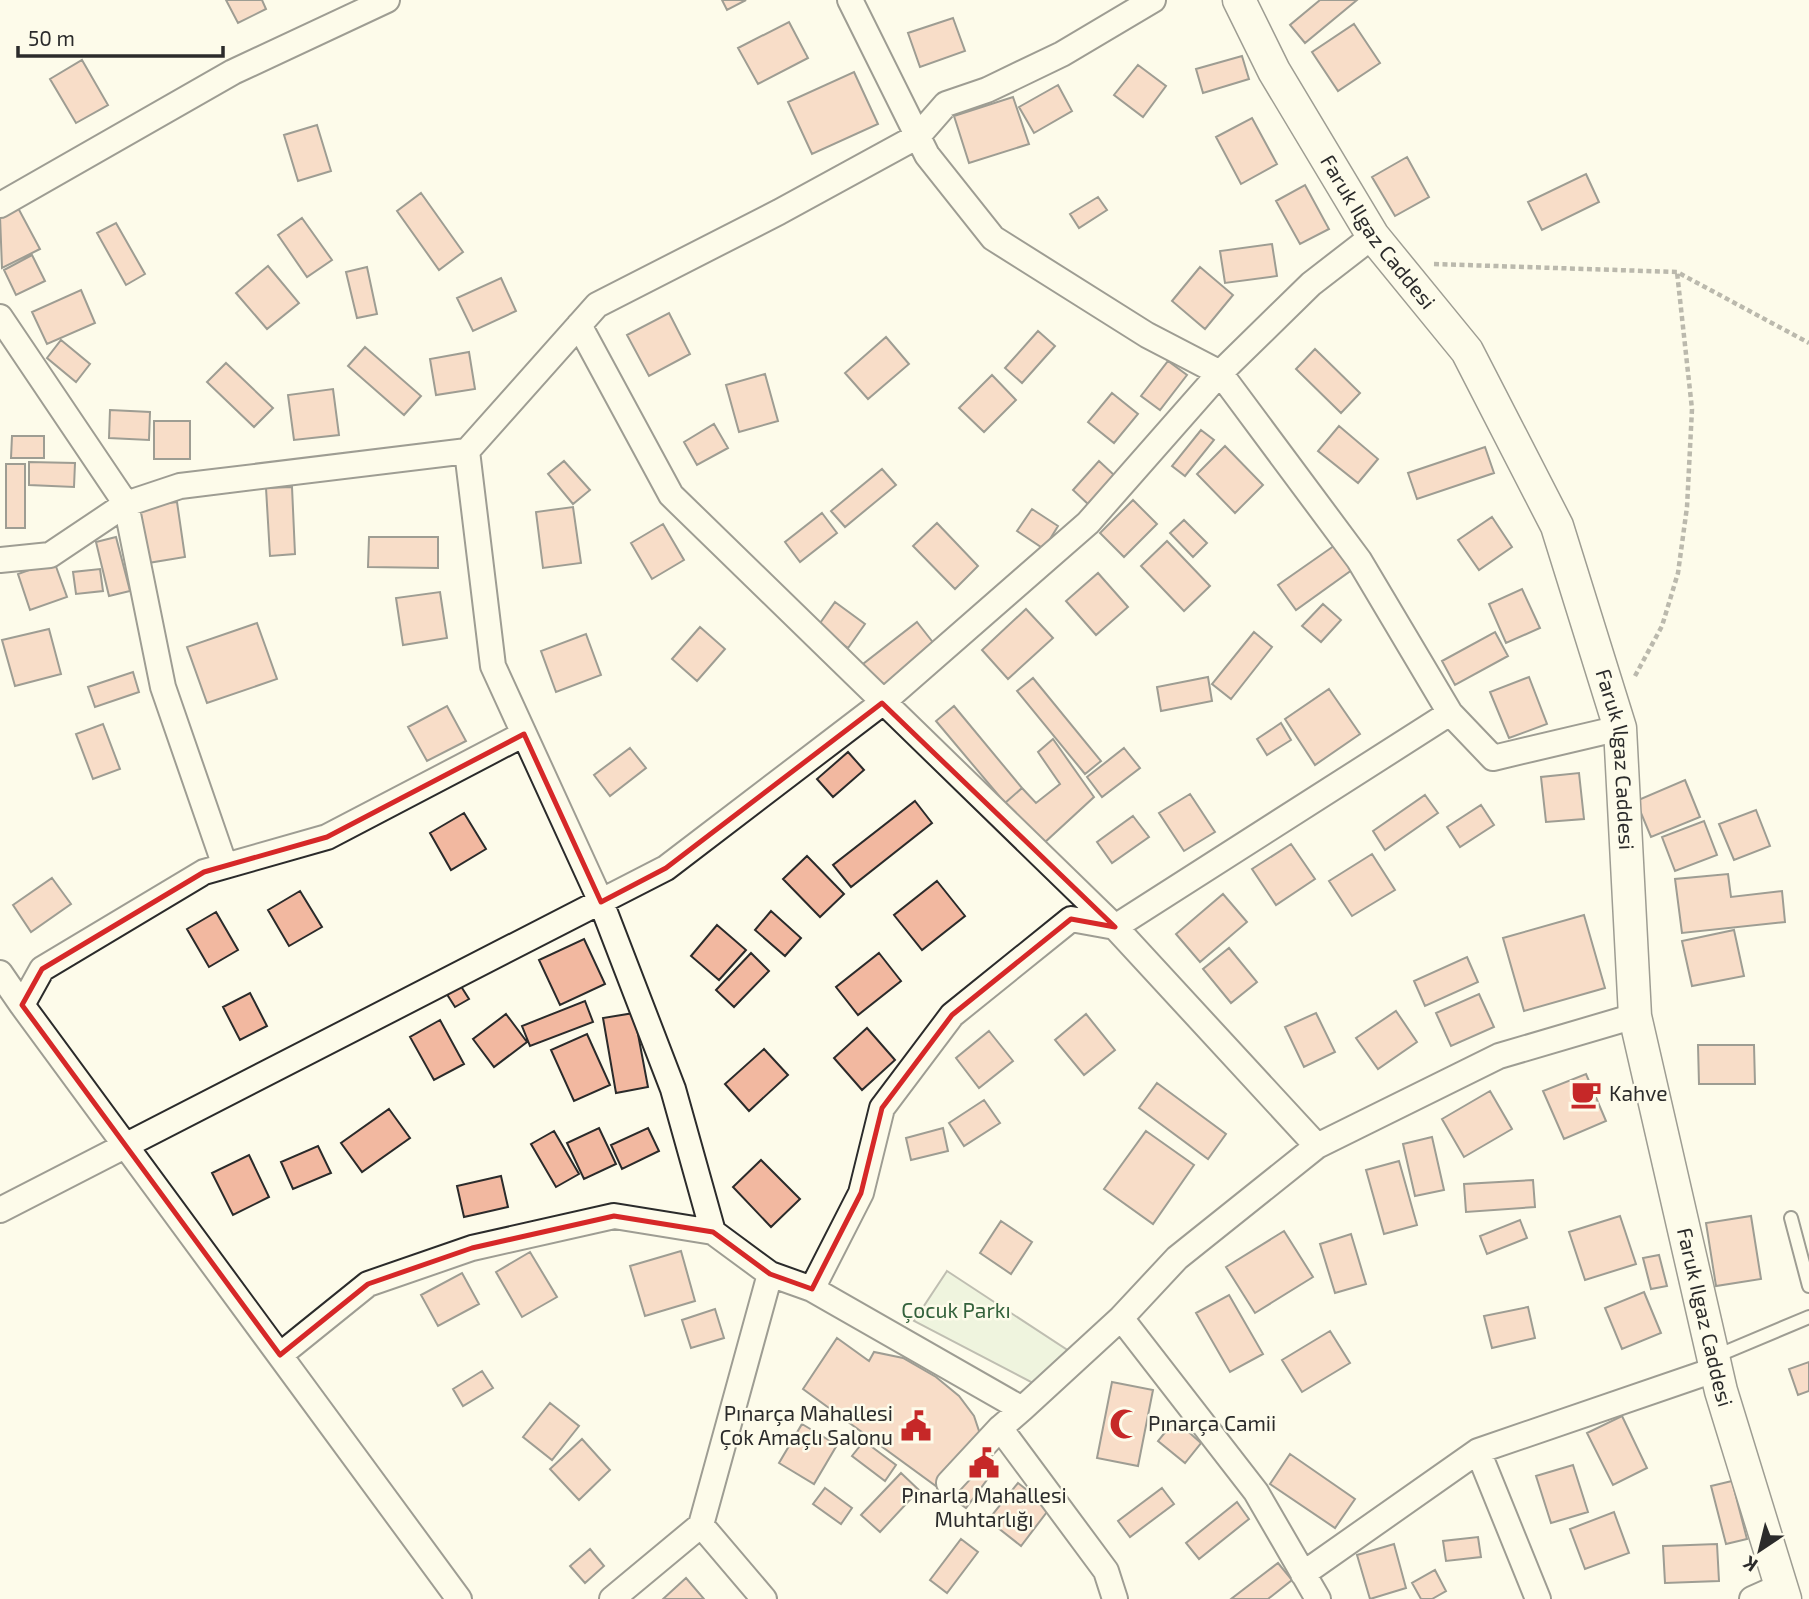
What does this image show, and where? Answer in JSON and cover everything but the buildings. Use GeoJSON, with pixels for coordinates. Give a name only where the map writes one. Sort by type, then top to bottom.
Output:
{"type":"FeatureCollection","features":[{"type":"Feature","properties":{"kind":"street"},"geometry":{"type":"LineString","coordinates":[[0,205],[233,72],[387,0]]}},
{"type":"Feature","properties":{"kind":"street"},"geometry":{"type":"LineString","coordinates":[[850,0],[927,155],[993,238],[1147,335],[1220,373],[1359,560],[1450,713],[1493,758],[1617,721]]}},
{"type":"Feature","properties":{"kind":"street"},"geometry":{"type":"LineString","coordinates":[[0,560],[50,555],[126,503],[180,486],[467,451],[597,304],[779,212],[918,136],[946,104],[987,90],[1062,54],[1153,0]]}},
{"type":"Feature","properties":{"kind":"street","name":"Faruk Ilgaz Caddesi"},"geometry":{"type":"LineString","coordinates":[[1240,0],[1274,71],[1373,236],[1467,351],[1556,526],[1617,721],[1635,1016],[1715,1363],[1783,1592]]}},
{"type":"Feature","properties":{"kind":"street"},"geometry":{"type":"LineString","coordinates":[[0,1210],[666,868],[882,703],[1088,523],[1220,373],[1311,284],[1373,236]]}},
{"type":"Feature","properties":{"kind":"street"},"geometry":{"type":"LineString","coordinates":[[0,317],[126,503],[163,687],[225,866]]}},
{"type":"Feature","properties":{"kind":"street"},"geometry":{"type":"LineString","coordinates":[[579,325],[671,495],[1115,927],[1317,1146]]}},
{"type":"Feature","properties":{"kind":"street"},"geometry":{"type":"LineString","coordinates":[[467,451],[492,666],[601,902],[674,1089],[713,1232]]}},
{"type":"Feature","properties":{"kind":"street"},"geometry":{"type":"LineString","coordinates":[[812,1289],[861,1194],[882,1108],[952,1015],[1071,919],[1115,927],[1450,713]]}},
{"type":"Feature","properties":{"kind":"street"},"geometry":{"type":"LineString","coordinates":[[22,1004],[42,969],[204,872],[327,837],[524,734]]}},
{"type":"Feature","properties":{"kind":"street"},"geometry":{"type":"LineString","coordinates":[[0,973],[459,1599]]}},
{"type":"Feature","properties":{"kind":"street"},"geometry":{"type":"LineString","coordinates":[[949,1483],[1000,1428],[1121,1318],[1177,1258],[1317,1146],[1499,1056],[1635,1016]]}},
{"type":"Feature","properties":{"kind":"street"},"geometry":{"type":"LineString","coordinates":[[280,1355],[368,1284],[472,1248],[614,1216],[713,1232],[770,1274],[812,1289],[1022,1409]]}},
{"type":"Feature","properties":{"kind":"street"},"geometry":{"type":"LineString","coordinates":[[612,1599],[701,1525],[770,1274]]}},
{"type":"Feature","properties":{"kind":"street"},"geometry":{"type":"LineString","coordinates":[[1121,1318],[1256,1492],[1318,1599]]}},
{"type":"Feature","properties":{"kind":"street"},"geometry":{"type":"LineString","coordinates":[[1303,1574],[1478,1451],[1715,1363]]}},
{"type":"Feature","properties":{"kind":"street"},"geometry":{"type":"LineString","coordinates":[[1000,1428],[1106,1571],[1115,1599]]}},
{"type":"Feature","properties":{"kind":"street"},"geometry":{"type":"LineString","coordinates":[[1478,1451],[1538,1599]]}},
{"type":"Feature","properties":{"kind":"street"},"geometry":{"type":"LineString","coordinates":[[701,1525],[764,1599]]}},
{"type":"Feature","properties":{"kind":"street"},"geometry":{"type":"LineString","coordinates":[[1752,1599],[1783,1592]]}},
{"type":"Feature","properties":{"kind":"lane"},"geometry":{"type":"LineString","coordinates":[[1791,1218],[1809,1286]]}},
{"type":"Feature","properties":{"kind":"lane"},"geometry":{"type":"LineString","coordinates":[[1715,1363],[1809,1317]]}},
{"type":"Feature","properties":{"kind":"path"},"geometry":{"type":"LineString","coordinates":[[1395,263],[1677,272],[1809,343]]}},
{"type":"Feature","properties":{"kind":"path"},"geometry":{"type":"LineString","coordinates":[[1617,721],[1662,626],[1678,573],[1687,507],[1692,409],[1677,272]]}},
{"type":"Feature","properties":{"kind":"highlighted area"},"geometry":{"type":"Polygon","coordinates":[[[882,703],[1115,927],[1071,919],[952,1015],[882,1108],[861,1193],[812,1289],[770,1274],[713,1232],[614,1216],[472,1248],[368,1284],[280,1355],[22,1005],[42,969],[204,872],[327,837],[524,734],[601,902],[666,868],[882,703]]]}},
{"type":"Feature","properties":{"kind":"green space","name":"Çocuk Parkı"},"geometry":{"type":"Polygon","coordinates":[[[947,1271],[1075,1355],[1047,1383],[1031,1382],[914,1321],[947,1271]]]}},
{"type":"Feature","properties":{"kind":"place","name":"Kahve"},"geometry":{"type":"Point","coordinates":[1586,1094]}},
{"type":"Feature","properties":{"kind":"place","name":"Pınarça Camii"},"geometry":{"type":"Point","coordinates":[1125,1424]}},
{"type":"Feature","properties":{"kind":"place","name":"Pınarça Mahallesi Çok Amaçlı Salonu"},"geometry":{"type":"Point","coordinates":[916,1426]}},
{"type":"Feature","properties":{"kind":"place","name":"Pınarla Mahallesi Muhtarlığı"},"geometry":{"type":"Point","coordinates":[984,1463]}}]}
